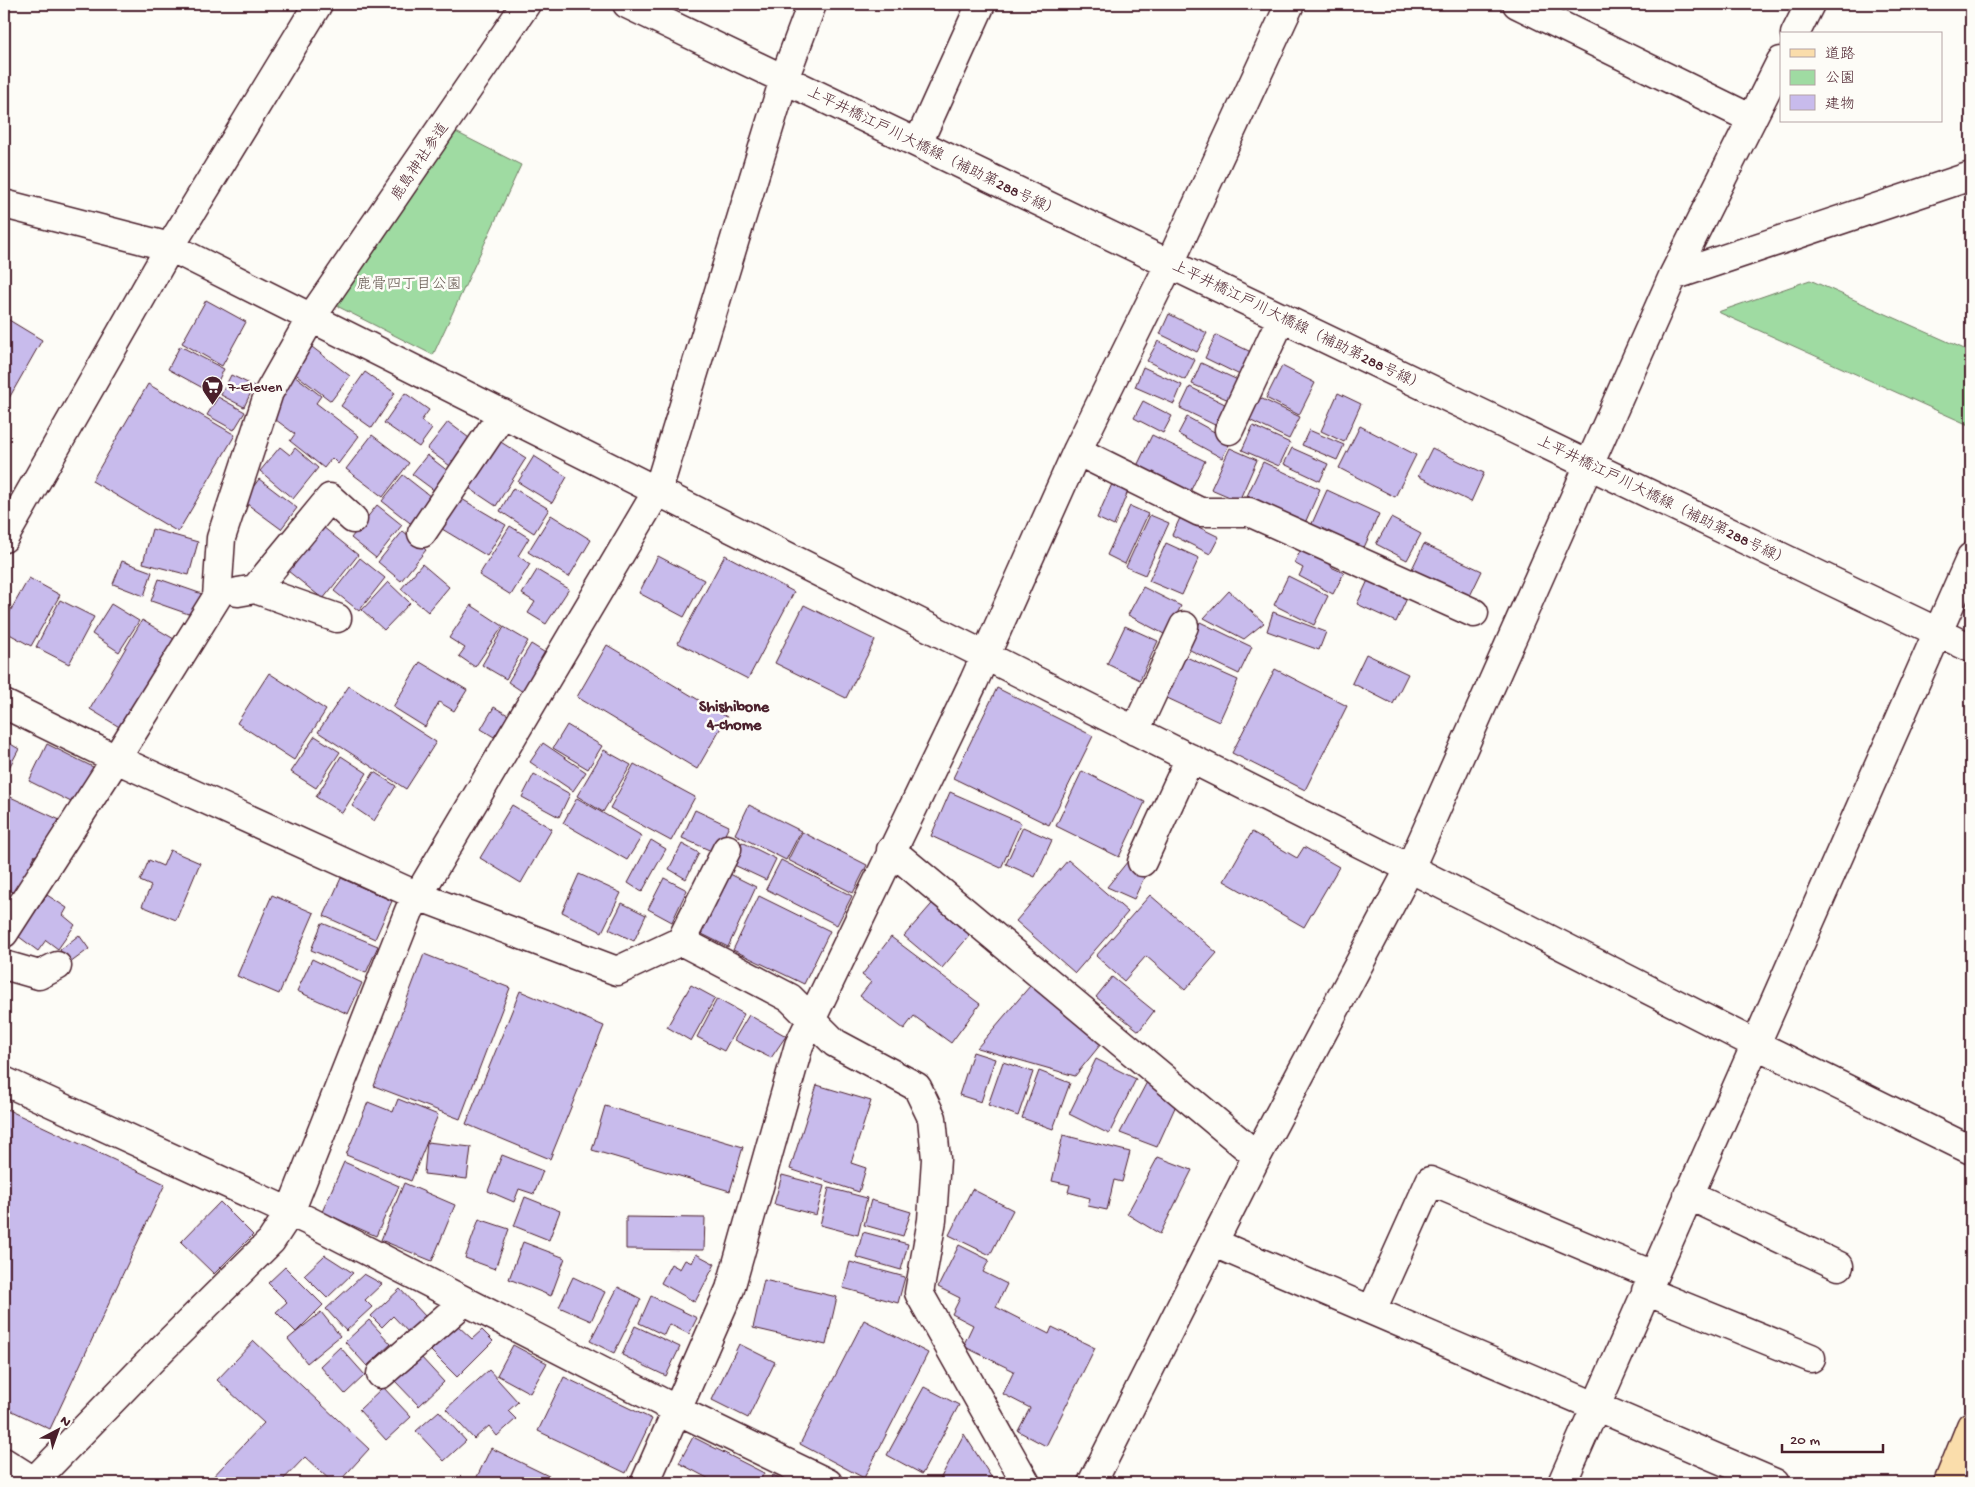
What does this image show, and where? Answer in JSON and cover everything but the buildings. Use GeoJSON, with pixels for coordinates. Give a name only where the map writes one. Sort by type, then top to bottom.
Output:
{"type":"FeatureCollection","features":[{"type":"Feature","properties":{"kind":"main road"},"geometry":{"type":"LineString","coordinates":[[1948,1483],[1971,1426]]}},
{"type":"Feature","properties":{"kind":"street"},"geometry":{"type":"LineString","coordinates":[[4,538],[170,247],[318,4]]}},
{"type":"Feature","properties":{"kind":"street","name":"鹿島神社参道"},"geometry":{"type":"LineString","coordinates":[[217,597],[221,538],[269,392],[311,318],[526,4]]}},
{"type":"Feature","properties":{"kind":"street","name":"上平井橋江戸川大橋線（補助第288号線）"},"geometry":{"type":"LineString","coordinates":[[627,4],[1971,648]]}},
{"type":"Feature","properties":{"kind":"street"},"geometry":{"type":"LineString","coordinates":[[4,1462],[34,1482],[271,1241],[290,1212],[409,911],[658,490],[784,79],[812,4]]}},
{"type":"Feature","properties":{"kind":"street"},"geometry":{"type":"LineString","coordinates":[[918,143],[980,4]]}},
{"type":"Feature","properties":{"kind":"street"},"geometry":{"type":"LineString","coordinates":[[645,1483],[730,1289],[799,1045],[985,655],[1078,451],[1170,263],[1290,4]]}},
{"type":"Feature","properties":{"kind":"street"},"geometry":{"type":"LineString","coordinates":[[1517,4],[1752,118]]}},
{"type":"Feature","properties":{"kind":"street"},"geometry":{"type":"LineString","coordinates":[[1796,32],[1810,4]]}},
{"type":"Feature","properties":{"kind":"street"},"geometry":{"type":"LineString","coordinates":[[1092,1483],[1257,1156],[1410,868],[1673,276],[1780,63]]}},
{"type":"Feature","properties":{"kind":"street"},"geometry":{"type":"LineString","coordinates":[[1673,276],[1971,176]]}},
{"type":"Feature","properties":{"kind":"street"},"geometry":{"type":"LineString","coordinates":[[4,204],[170,247],[1410,868],[1757,1045],[1971,1150]]}},
{"type":"Feature","properties":{"kind":"street"},"geometry":{"type":"LineString","coordinates":[[1228,430],[1282,317]]}},
{"type":"Feature","properties":{"kind":"street"},"geometry":{"type":"LineString","coordinates":[[422,533],[503,413]]}},
{"type":"Feature","properties":{"kind":"street"},"geometry":{"type":"LineString","coordinates":[[1078,451],[1200,512],[1249,512],[1474,613]]}},
{"type":"Feature","properties":{"kind":"street"},"geometry":{"type":"LineString","coordinates":[[255,589],[330,498],[353,519]]}},
{"type":"Feature","properties":{"kind":"street"},"geometry":{"type":"LineString","coordinates":[[1562,1483],[1971,557]]}},
{"type":"Feature","properties":{"kind":"street"},"geometry":{"type":"LineString","coordinates":[[4,933],[217,597],[255,589],[336,618]]}},
{"type":"Feature","properties":{"kind":"street"},"geometry":{"type":"LineString","coordinates":[[1135,731],[1184,626]]}},
{"type":"Feature","properties":{"kind":"street"},"geometry":{"type":"LineString","coordinates":[[4,704],[116,759],[418,896],[617,971],[681,940],[728,849]]}},
{"type":"Feature","properties":{"kind":"street"},"geometry":{"type":"LineString","coordinates":[[1142,862],[1190,758]]}},
{"type":"Feature","properties":{"kind":"street"},"geometry":{"type":"LineString","coordinates":[[891,850],[1257,1156]]}},
{"type":"Feature","properties":{"kind":"street"},"geometry":{"type":"LineString","coordinates":[[681,940],[790,998],[835,1043],[917,1087],[932,1118],[936,1159],[932,1220],[919,1293],[1026,1483]]}},
{"type":"Feature","properties":{"kind":"street"},"geometry":{"type":"LineString","coordinates":[[4,965],[39,975],[57,966]]}},
{"type":"Feature","properties":{"kind":"street"},"geometry":{"type":"LineString","coordinates":[[4,1081],[290,1212],[678,1411],[828,1483]]}},
{"type":"Feature","properties":{"kind":"street"},"geometry":{"type":"LineString","coordinates":[[1372,1310],[1430,1181],[1811,1358]]}},
{"type":"Feature","properties":{"kind":"street"},"geometry":{"type":"LineString","coordinates":[[1688,1195],[1840,1266]]}},
{"type":"Feature","properties":{"kind":"street"},"geometry":{"type":"LineString","coordinates":[[1214,1243],[1775,1483]]}},
{"type":"Feature","properties":{"kind":"street"},"geometry":{"type":"LineString","coordinates":[[381,1374],[465,1301]]}},
{"type":"Feature","properties":{"kind":"green space","name":"鹿骨四丁目公園"},"geometry":{"type":"Polygon","coordinates":[[[446,127],[521,165],[433,355],[335,305],[446,127]]]}},
{"type":"Feature","properties":{"kind":"green space"},"geometry":{"type":"Polygon","coordinates":[[[1810,280],[1971,352],[1971,426],[1718,312],[1810,280]]]}},
{"type":"Feature","properties":{"kind":"place","name":"7-Eleven"},"geometry":{"type":"Point","coordinates":[212,405]}},
{"type":"Feature","properties":{"kind":"district","name":"Shishibone 4-chome"},"geometry":{"type":"Point","coordinates":[734,714]}}]}
